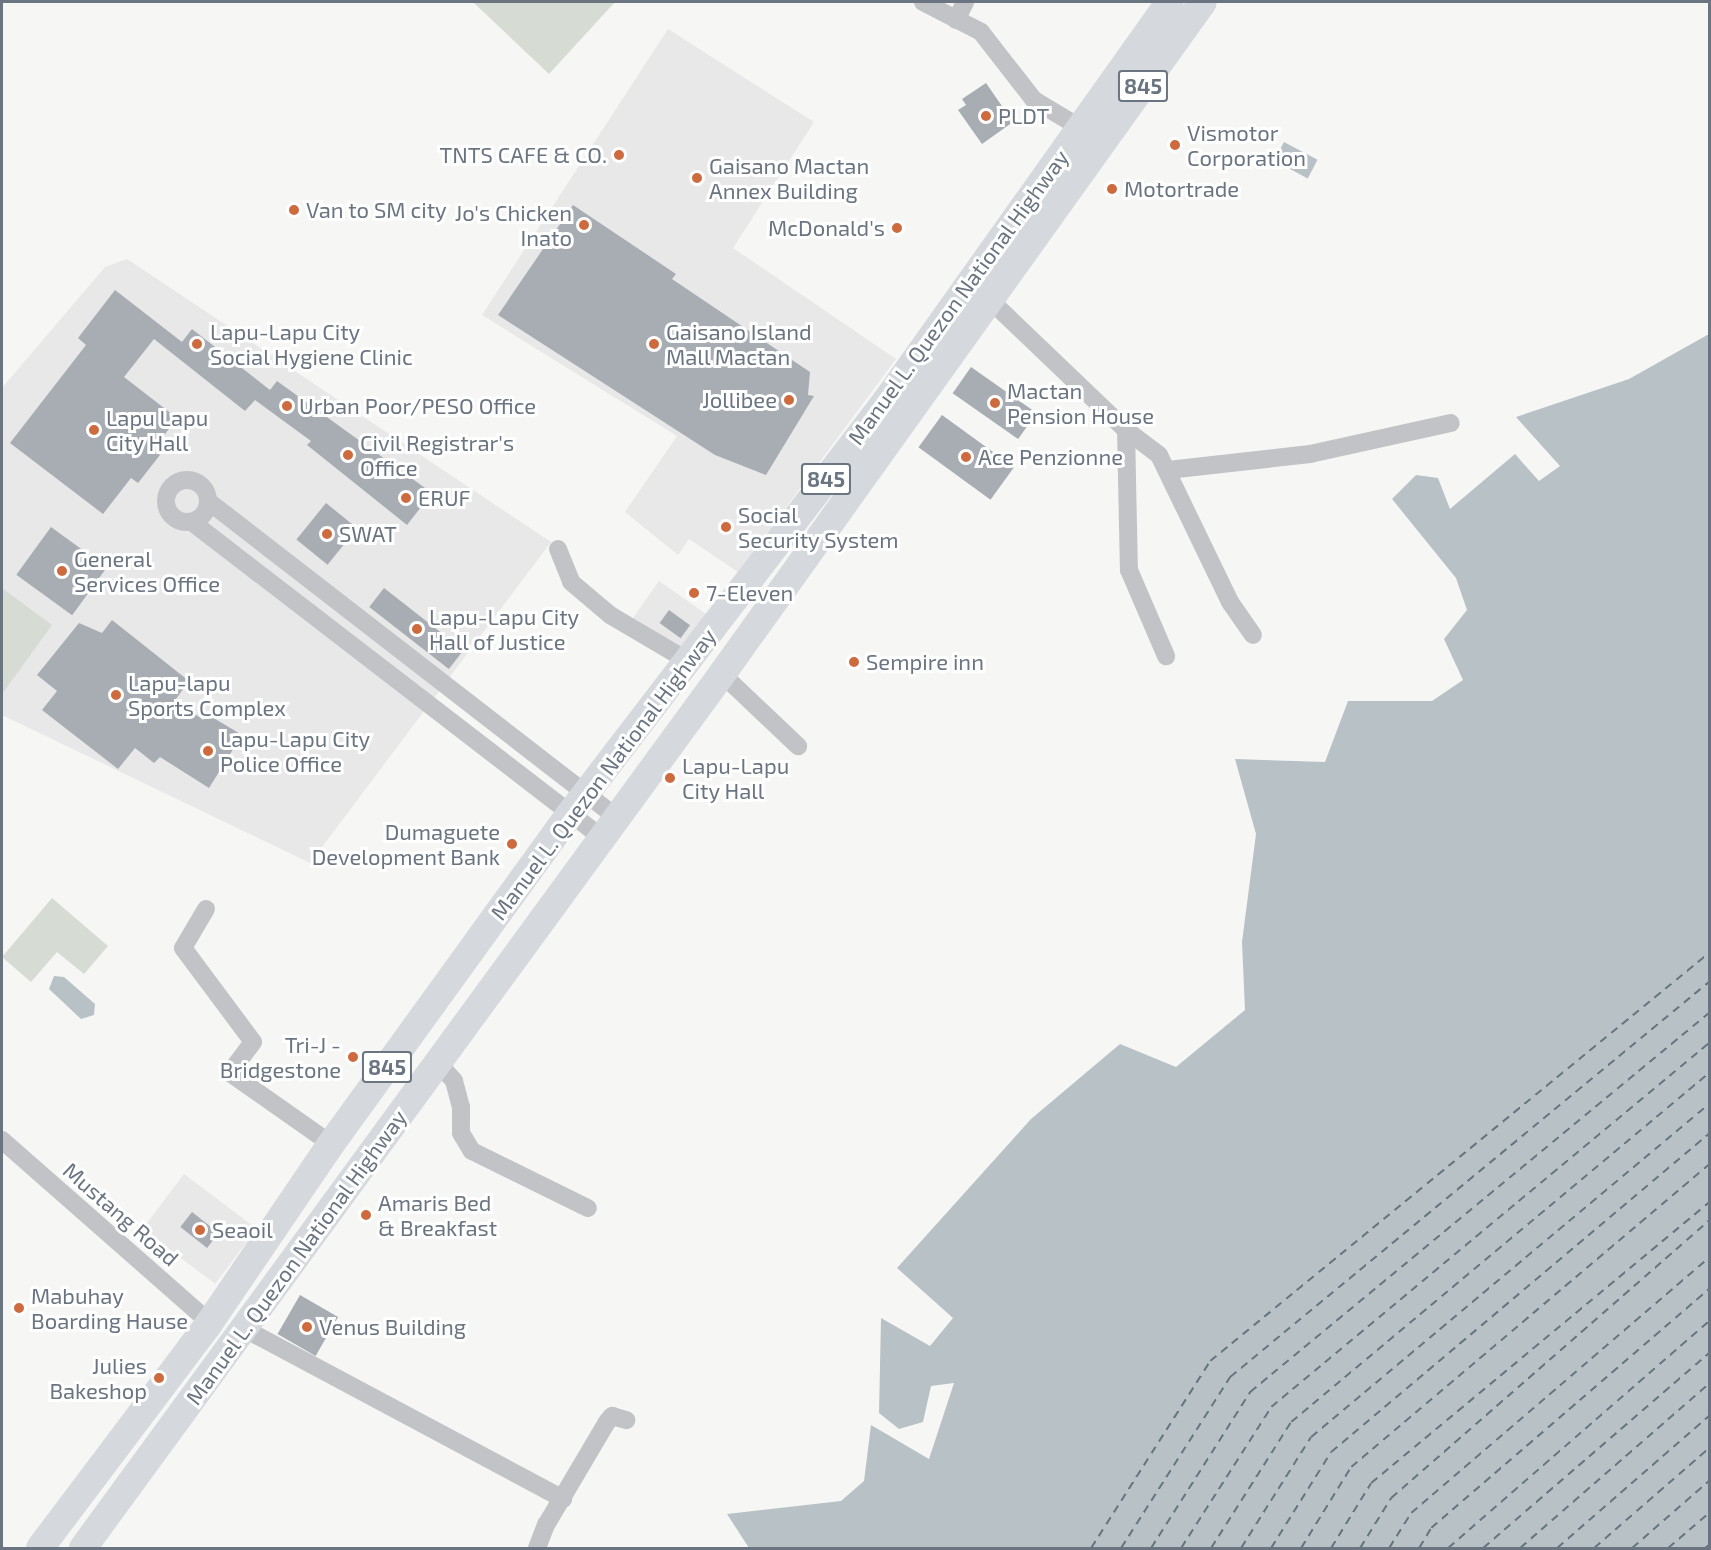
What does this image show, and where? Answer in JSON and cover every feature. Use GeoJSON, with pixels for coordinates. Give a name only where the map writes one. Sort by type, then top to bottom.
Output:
{"type":"FeatureCollection","features":[{"type":"Feature","properties":{"kind":"main road","name":"Manuel L. Quezon National Highway"},"geometry":{"type":"LineString","coordinates":[[83,1548],[722,674],[990,300],[1072,163],[1079,127],[1170,2]]}},
{"type":"Feature","properties":{"kind":"main road","name":"Manuel L. Quezon National Highway"},"geometry":{"type":"LineString","coordinates":[[40,1548],[209,1322],[331,1144],[578,805],[886,401],[1072,163],[1203,2]]}},
{"type":"Feature","properties":{"kind":"street"},"geometry":{"type":"LineString","coordinates":[[923,2],[991,40],[1034,100],[1079,127]]}},
{"type":"Feature","properties":{"kind":"street"},"geometry":{"type":"LineString","coordinates":[[956,20],[965,2]]}},
{"type":"Feature","properties":{"kind":"street"},"geometry":{"type":"LineString","coordinates":[[990,300],[1126,430],[1159,455],[1230,602],[1253,635]]}},
{"type":"Feature","properties":{"kind":"street"},"geometry":{"type":"LineString","coordinates":[[1168,470],[1310,454],[1451,423]]}},
{"type":"Feature","properties":{"kind":"street"},"geometry":{"type":"LineString","coordinates":[[1126,430],[1129,570],[1166,656]]}},
{"type":"Feature","properties":{"kind":"street"},"geometry":{"type":"LineString","coordinates":[[207,501],[200,518],[192,522],[178,521],[168,513],[168,492],[174,484],[195,482],[204,490],[207,501],[355,618],[578,805],[609,827]]}},
{"type":"Feature","properties":{"kind":"street"},"geometry":{"type":"LineString","coordinates":[[192,522],[341,639],[609,827]]}},
{"type":"Feature","properties":{"kind":"street"},"geometry":{"type":"LineString","coordinates":[[558,549],[571,582],[610,615],[688,661]]}},
{"type":"Feature","properties":{"kind":"street"},"geometry":{"type":"LineString","coordinates":[[341,639],[355,618]]}},
{"type":"Feature","properties":{"kind":"street"},"geometry":{"type":"LineString","coordinates":[[722,674],[798,746]]}},
{"type":"Feature","properties":{"kind":"street"},"geometry":{"type":"LineString","coordinates":[[206,909],[183,948],[253,1042],[230,1073],[331,1144]]}},
{"type":"Feature","properties":{"kind":"street"},"geometry":{"type":"LineString","coordinates":[[438,1063],[454,1081],[461,1107],[461,1133],[472,1151],[588,1208]]}},
{"type":"Feature","properties":{"kind":"street","name":"Mustang Road"},"geometry":{"type":"LineString","coordinates":[[2,1140],[209,1322]]}},
{"type":"Feature","properties":{"kind":"street"},"geometry":{"type":"LineString","coordinates":[[243,1328],[563,1499]]}},
{"type":"Feature","properties":{"kind":"street"},"geometry":{"type":"LineString","coordinates":[[537,1548],[607,1422],[612,1416],[626,1419]]}},
{"type":"Feature","properties":{"kind":"shaded area"},"geometry":{"type":"Polygon","coordinates":[[[473,2],[615,2],[549,74],[473,2]]]}},
{"type":"Feature","properties":{"kind":"shaded area"},"geometry":{"type":"Polygon","coordinates":[[[668,29],[814,122],[733,248],[896,359],[738,572],[689,539],[678,555],[625,512],[677,436],[482,315],[668,29]]]}},
{"type":"Feature","properties":{"kind":"shaded area"},"geometry":{"type":"Polygon","coordinates":[[[1284,142],[1318,160],[1308,178],[1274,161],[1284,142]]]}},
{"type":"Feature","properties":{"kind":"shaded area"},"geometry":{"type":"Polygon","coordinates":[[[127,259],[551,542],[310,863],[2,715],[2,388],[105,267],[127,259]]]}},
{"type":"Feature","properties":{"kind":"shaded area"},"geometry":{"type":"Polygon","coordinates":[[[1709,334],[1709,1548],[749,1548],[727,1514],[841,1501],[864,1481],[871,1425],[929,1459],[954,1383],[931,1386],[923,1422],[899,1429],[879,1413],[881,1318],[930,1346],[953,1318],[897,1268],[1031,1119],[1120,1044],[1176,1067],[1245,1010],[1242,942],[1256,834],[1235,759],[1325,762],[1348,701],[1432,701],[1463,680],[1444,639],[1467,610],[1456,578],[1392,499],[1416,475],[1438,478],[1450,509],[1515,454],[1539,481],[1560,466],[1516,417],[1629,379],[1709,334]]]}},
{"type":"Feature","properties":{"kind":"shaded area"},"geometry":{"type":"Polygon","coordinates":[[[659,581],[708,615],[682,652],[633,618],[659,581]]]}},
{"type":"Feature","properties":{"kind":"shaded area"},"geometry":{"type":"Polygon","coordinates":[[[2,588],[52,625],[2,694],[2,588]]]}},
{"type":"Feature","properties":{"kind":"shaded area"},"geometry":{"type":"Polygon","coordinates":[[[52,898],[108,946],[84,974],[57,952],[31,982],[2,957],[52,898]]]}},
{"type":"Feature","properties":{"kind":"shaded area"},"geometry":{"type":"Polygon","coordinates":[[[54,976],[64,977],[95,1004],[94,1015],[81,1019],[49,989],[54,976]]]}},
{"type":"Feature","properties":{"kind":"shaded area"},"geometry":{"type":"Polygon","coordinates":[[[184,1174],[257,1229],[215,1284],[142,1229],[184,1174]]]}},
{"type":"Feature","properties":{"kind":"building","name":"PLDT"},"geometry":{"type":"Polygon","coordinates":[[[986,83],[1013,122],[982,144],[958,110],[966,105],[962,99],[986,83]]]}},
{"type":"Feature","properties":{"kind":"building","name":"Gaisano Island Mall Mactan"},"geometry":{"type":"Polygon","coordinates":[[[573,205],[676,274],[672,279],[810,372],[808,395],[814,396],[766,475],[715,455],[498,315],[573,205]]]}},
{"type":"Feature","properties":{"kind":"building"},"geometry":{"type":"Polygon","coordinates":[[[115,290],[182,342],[192,329],[270,390],[277,381],[432,493],[407,525],[307,445],[311,441],[255,400],[245,411],[154,339],[124,377],[177,418],[153,450],[160,455],[138,483],[131,478],[103,514],[10,443],[86,345],[78,338],[115,290]]]}},
{"type":"Feature","properties":{"kind":"building","name":"Mactan Pension House"},"geometry":{"type":"Polygon","coordinates":[[[971,367],[1037,413],[1018,439],[953,393],[971,367]]]}},
{"type":"Feature","properties":{"kind":"building","name":"Ace Penzionne"},"geometry":{"type":"Polygon","coordinates":[[[942,415],[1014,467],[990,500],[918,447],[942,415]]]}},
{"type":"Feature","properties":{"kind":"building","name":"SWAT"},"geometry":{"type":"Polygon","coordinates":[[[326,503],[357,528],[328,565],[296,540],[326,503]]]}},
{"type":"Feature","properties":{"kind":"building","name":"General Services Office"},"geometry":{"type":"Polygon","coordinates":[[[51,527],[107,568],[72,615],[16,575],[51,527]]]}},
{"type":"Feature","properties":{"kind":"building","name":"Lapu-Lapu City Hall of Justice"},"geometry":{"type":"Polygon","coordinates":[[[384,588],[464,650],[449,669],[369,607],[384,588]]]}},
{"type":"Feature","properties":{"kind":"building"},"geometry":{"type":"Polygon","coordinates":[[[669,610],[690,625],[681,638],[660,623],[669,610]]]}},
{"type":"Feature","properties":{"kind":"building","name":"Lapu-lapu Sports Complex"},"geometry":{"type":"Polygon","coordinates":[[[112,620],[189,681],[176,699],[203,720],[207,714],[242,735],[209,788],[160,757],[154,763],[135,748],[118,769],[42,710],[57,691],[37,675],[79,623],[102,633],[112,620]]]}},
{"type":"Feature","properties":{"kind":"building","name":"Seaoil"},"geometry":{"type":"Polygon","coordinates":[[[192,1212],[219,1233],[207,1248],[180,1227],[192,1212]]]}},
{"type":"Feature","properties":{"kind":"building","name":"Venus Building"},"geometry":{"type":"Polygon","coordinates":[[[300,1295],[338,1317],[316,1356],[278,1334],[300,1295]]]}},
{"type":"Feature","properties":{"kind":"ferry route"},"geometry":{"type":"LineString","coordinates":[[1091,1548],[1210,1361],[1710,952]]}},
{"type":"Feature","properties":{"kind":"ferry route"},"geometry":{"type":"LineString","coordinates":[[1121,1548],[1230,1377],[1710,981]]}},
{"type":"Feature","properties":{"kind":"ferry route"},"geometry":{"type":"LineString","coordinates":[[1151,1548],[1250,1392],[1710,1012]]}},
{"type":"Feature","properties":{"kind":"ferry route"},"geometry":{"type":"LineString","coordinates":[[1181,1548],[1271,1407],[1710,1042]]}},
{"type":"Feature","properties":{"kind":"ferry route"},"geometry":{"type":"LineString","coordinates":[[1211,1548],[1291,1422],[1710,1072]]}},
{"type":"Feature","properties":{"kind":"ferry route"},"geometry":{"type":"LineString","coordinates":[[1241,1548],[1311,1437],[1710,1103]]}},
{"type":"Feature","properties":{"kind":"ferry route"},"geometry":{"type":"LineString","coordinates":[[1271,1548],[1331,1452],[1710,1133]]}},
{"type":"Feature","properties":{"kind":"ferry route"},"geometry":{"type":"LineString","coordinates":[[1301,1548],[1351,1467],[1710,1164]]}},
{"type":"Feature","properties":{"kind":"ferry route"},"geometry":{"type":"LineString","coordinates":[[1331,1548],[1371,1483],[1710,1202]]}},
{"type":"Feature","properties":{"kind":"ferry route"},"geometry":{"type":"LineString","coordinates":[[1360,1548],[1391,1498],[1710,1220]]}},
{"type":"Feature","properties":{"kind":"ferry route"},"geometry":{"type":"LineString","coordinates":[[1389,1548],[1411,1513],[1710,1257]]}},
{"type":"Feature","properties":{"kind":"ferry route"},"geometry":{"type":"LineString","coordinates":[[1419,1548],[1431,1528],[1710,1288]]}},
{"type":"Feature","properties":{"kind":"ferry route"},"geometry":{"type":"LineString","coordinates":[[1448,1548],[1710,1320]]}},
{"type":"Feature","properties":{"kind":"ferry route"},"geometry":{"type":"LineString","coordinates":[[1483,1548],[1710,1352]]}},
{"type":"Feature","properties":{"kind":"ferry route"},"geometry":{"type":"LineString","coordinates":[[1520,1548],[1710,1383]]}},
{"type":"Feature","properties":{"kind":"ferry route"},"geometry":{"type":"LineString","coordinates":[[1557,1548],[1710,1415]]}},
{"type":"Feature","properties":{"kind":"ferry route"},"geometry":{"type":"LineString","coordinates":[[1594,1548],[1710,1447]]}},
{"type":"Feature","properties":{"kind":"ferry route"},"geometry":{"type":"LineString","coordinates":[[1632,1548],[1710,1480]]}},
{"type":"Feature","properties":{"kind":"ferry route"},"geometry":{"type":"LineString","coordinates":[[1668,1548],[1710,1512]]}},
{"type":"Feature","properties":{"kind":"ferry route"},"geometry":{"type":"LineString","coordinates":[[1705,1548],[1710,1544]]}},
{"type":"Feature","properties":{"kind":"place","name":"PLDT"},"geometry":{"type":"Point","coordinates":[986,116]}},
{"type":"Feature","properties":{"kind":"place","name":"Vismotor Corporation"},"geometry":{"type":"Point","coordinates":[1175,145]}},
{"type":"Feature","properties":{"kind":"place","name":"TNTS CAFE & CO."},"geometry":{"type":"Point","coordinates":[619,155]}},
{"type":"Feature","properties":{"kind":"place","name":"Gaisano Mactan Annex Building"},"geometry":{"type":"Point","coordinates":[697,178]}},
{"type":"Feature","properties":{"kind":"place","name":"Motortrade"},"geometry":{"type":"Point","coordinates":[1112,189]}},
{"type":"Feature","properties":{"kind":"place","name":"Van to SM city"},"geometry":{"type":"Point","coordinates":[294,210]}},
{"type":"Feature","properties":{"kind":"place","name":"Jo's Chicken Inato"},"geometry":{"type":"Point","coordinates":[584,225]}},
{"type":"Feature","properties":{"kind":"place","name":"McDonald's"},"geometry":{"type":"Point","coordinates":[897,228]}},
{"type":"Feature","properties":{"kind":"place","name":"Lapu-Lapu City Social Hygiene Clinic"},"geometry":{"type":"Point","coordinates":[197,344]}},
{"type":"Feature","properties":{"kind":"place","name":"Gaisano Island Mall Mactan"},"geometry":{"type":"Point","coordinates":[654,344]}},
{"type":"Feature","properties":{"kind":"place","name":"Jollibee"},"geometry":{"type":"Point","coordinates":[789,400]}},
{"type":"Feature","properties":{"kind":"place","name":"Mactan Pension House"},"geometry":{"type":"Point","coordinates":[995,403]}},
{"type":"Feature","properties":{"kind":"place","name":"Urban Poor/PESO Office"},"geometry":{"type":"Point","coordinates":[287,406]}},
{"type":"Feature","properties":{"kind":"place","name":"Lapu Lapu City Hall"},"geometry":{"type":"Point","coordinates":[94,430]}},
{"type":"Feature","properties":{"kind":"place","name":"Civil Registrar's Office"},"geometry":{"type":"Point","coordinates":[348,455]}},
{"type":"Feature","properties":{"kind":"place","name":"Ace Penzionne"},"geometry":{"type":"Point","coordinates":[966,457]}},
{"type":"Feature","properties":{"kind":"place","name":"ERUF"},"geometry":{"type":"Point","coordinates":[406,498]}},
{"type":"Feature","properties":{"kind":"place","name":"Social Security System"},"geometry":{"type":"Point","coordinates":[726,527]}},
{"type":"Feature","properties":{"kind":"place","name":"SWAT"},"geometry":{"type":"Point","coordinates":[327,534]}},
{"type":"Feature","properties":{"kind":"place","name":"General Services Office"},"geometry":{"type":"Point","coordinates":[62,571]}},
{"type":"Feature","properties":{"kind":"place","name":"7-Eleven"},"geometry":{"type":"Point","coordinates":[694,593]}},
{"type":"Feature","properties":{"kind":"place","name":"Lapu-Lapu City Hall of Justice"},"geometry":{"type":"Point","coordinates":[417,629]}},
{"type":"Feature","properties":{"kind":"place","name":"Sempire inn"},"geometry":{"type":"Point","coordinates":[854,662]}},
{"type":"Feature","properties":{"kind":"place","name":"Lapu-lapu Sports Complex"},"geometry":{"type":"Point","coordinates":[116,695]}},
{"type":"Feature","properties":{"kind":"place","name":"Lapu-Lapu City Police Office"},"geometry":{"type":"Point","coordinates":[208,751]}},
{"type":"Feature","properties":{"kind":"place","name":"Lapu-Lapu City Hall"},"geometry":{"type":"Point","coordinates":[670,778]}},
{"type":"Feature","properties":{"kind":"place","name":"Dumaguete Development Bank"},"geometry":{"type":"Point","coordinates":[512,844]}},
{"type":"Feature","properties":{"kind":"place","name":"Tri-J - Bridgestone"},"geometry":{"type":"Point","coordinates":[353,1057]}},
{"type":"Feature","properties":{"kind":"place","name":"Amaris Bed & Breakfast"},"geometry":{"type":"Point","coordinates":[366,1215]}},
{"type":"Feature","properties":{"kind":"place","name":"Seaoil"},"geometry":{"type":"Point","coordinates":[200,1230]}},
{"type":"Feature","properties":{"kind":"place","name":"Mabuhay Boarding Hause"},"geometry":{"type":"Point","coordinates":[19,1308]}},
{"type":"Feature","properties":{"kind":"place","name":"Venus Building"},"geometry":{"type":"Point","coordinates":[307,1327]}},
{"type":"Feature","properties":{"kind":"place","name":"Julies Bakeshop"},"geometry":{"type":"Point","coordinates":[159,1378]}}]}
